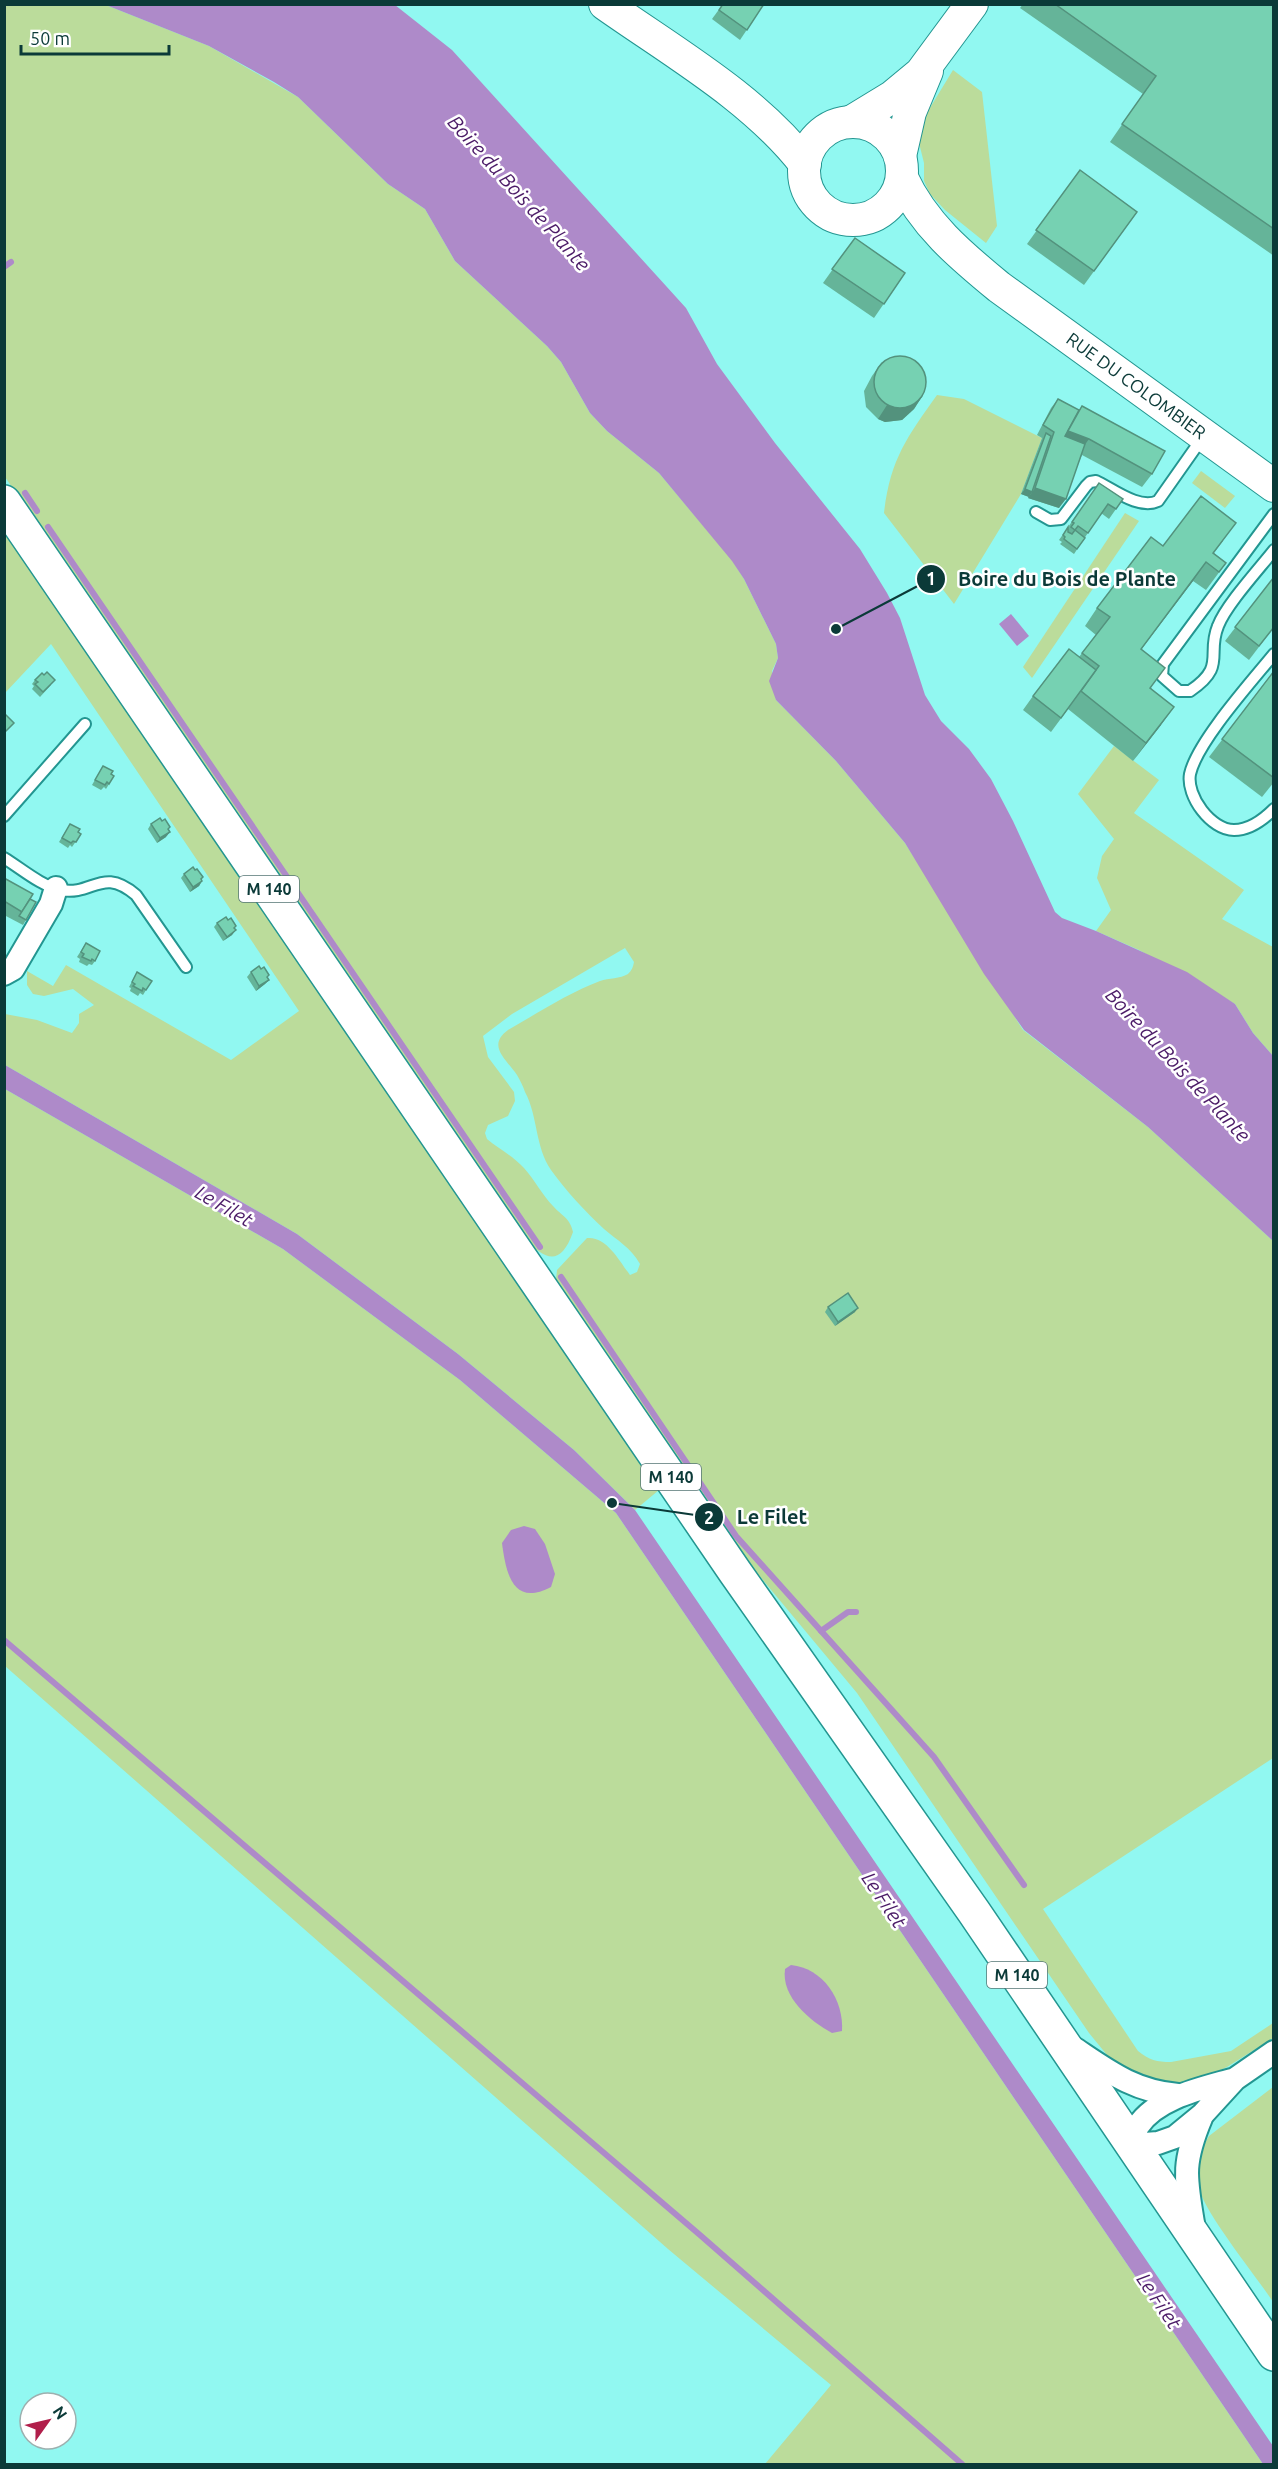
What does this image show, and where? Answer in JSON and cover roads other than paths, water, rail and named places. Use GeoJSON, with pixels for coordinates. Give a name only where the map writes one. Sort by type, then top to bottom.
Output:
{"type":"FeatureCollection","features":[{"type":"Feature","properties":{"kind":"main road"},"geometry":{"type":"LineString","coordinates":[[605,4],[721,86],[769,124],[805,165]]}},
{"type":"Feature","properties":{"kind":"main road"},"geometry":{"type":"LineString","coordinates":[[934,57],[912,104],[898,191],[891,203],[880,213],[867,219],[852,221],[837,218],[825,212],[814,201],[807,188],[805,165],[811,146],[819,135],[892,97],[921,73],[972,4]]}},
{"type":"Feature","properties":{"kind":"main road"},"geometry":{"type":"LineString","coordinates":[[721,86],[791,120],[808,125],[869,124],[881,130],[891,140],[901,167]]}},
{"type":"Feature","properties":{"kind":"main road","name":"RUE DU COLOMBIER"},"geometry":{"type":"LineString","coordinates":[[901,167],[911,197],[934,229],[963,257],[999,286],[1274,486]]}},
{"type":"Feature","properties":{"kind":"main road","name":"RUE DU COLOMBIER"},"geometry":{"type":"LineString","coordinates":[[867,219],[884,219],[906,226],[999,286]]}},
{"type":"Feature","properties":{"kind":"main road","name":"M 140"},"geometry":{"type":"LineString","coordinates":[[4,502],[722,1552],[1060,2038],[1274,2354]]}},
{"type":"Feature","properties":{"kind":"street"},"geometry":{"type":"LineString","coordinates":[[4,974],[13,969],[51,904],[56,888]]}},
{"type":"Feature","properties":{"kind":"street"},"geometry":{"type":"LineString","coordinates":[[1060,2038],[1135,2086],[1155,2093],[1178,2096]]}},
{"type":"Feature","properties":{"kind":"street"},"geometry":{"type":"LineString","coordinates":[[1235,2079],[1178,2096],[1152,2113],[1138,2126],[1132,2145],[1158,2143],[1175,2137],[1203,2114],[1235,2079],[1274,2052]]}},
{"type":"Feature","properties":{"kind":"street"},"geometry":{"type":"LineString","coordinates":[[1195,2238],[1185,2174],[1186,2160],[1203,2114]]}},
{"type":"Feature","properties":{"kind":"lane"},"geometry":{"type":"LineString","coordinates":[[1036,512],[1050,520],[1061,519],[1086,486],[1096,481],[1140,503],[1152,504],[1163,495],[1204,435]]}},
{"type":"Feature","properties":{"kind":"lane"},"geometry":{"type":"LineString","coordinates":[[1274,514],[1162,664],[1162,676],[1179,691],[1190,691],[1197,687],[1212,669],[1215,659],[1215,636],[1223,616],[1274,550]]}},
{"type":"Feature","properties":{"kind":"lane"},"geometry":{"type":"LineString","coordinates":[[1207,604],[1223,616]]}},
{"type":"Feature","properties":{"kind":"lane"},"geometry":{"type":"LineString","coordinates":[[1274,654],[1206,741],[1195,760],[1190,775],[1190,788],[1197,806],[1224,827],[1232,830],[1254,825],[1274,809]]}},
{"type":"Feature","properties":{"kind":"lane"},"geometry":{"type":"LineString","coordinates":[[4,816],[85,724]]}},
{"type":"Feature","properties":{"kind":"lane"},"geometry":{"type":"LineString","coordinates":[[4,858],[56,888],[77,890],[105,881],[128,888],[136,895],[186,967]]}},
{"type":"Feature","properties":{"kind":"water","name":"Boire du Bois de Plante"},"geometry":{"type":"Polygon","coordinates":[[[106,5],[395,5],[452,50],[686,308],[717,364],[775,443],[860,549],[900,618],[925,695],[941,721],[969,749],[991,779],[1055,912],[1062,918],[1187,972],[1235,1004],[1253,1033],[1273,1056],[1273,1241],[1148,1127],[1024,1030],[984,974],[905,843],[836,761],[776,700],[769,681],[778,658],[776,644],[744,579],[732,561],[659,473],[607,431],[590,413],[561,362],[547,346],[455,261],[425,209],[388,184],[298,97],[209,46],[106,5]]]}},
{"type":"Feature","properties":{"kind":"water"},"geometry":{"type":"Polygon","coordinates":[[[1011,614],[1029,636],[1017,646],[999,624],[1011,614]]]}},
{"type":"Feature","properties":{"kind":"water"},"geometry":{"type":"Polygon","coordinates":[[[5,1065],[297,1234],[458,1354],[574,1450],[635,1510],[1273,2446],[1273,2464],[1263,2464],[616,1513],[460,1380],[283,1249],[5,1089],[5,1065]]]}},
{"type":"Feature","properties":{"kind":"water"},"geometry":{"type":"Polygon","coordinates":[[[524,1526],[535,1529],[545,1544],[555,1574],[551,1587],[538,1592],[528,1593],[520,1590],[509,1576],[506,1566],[502,1543],[511,1530],[524,1526]]]}},
{"type":"Feature","properties":{"kind":"water"},"geometry":{"type":"Polygon","coordinates":[[[791,1965],[813,1972],[829,1988],[839,2008],[842,2031],[832,2033],[815,2022],[792,1998],[785,1979],[785,1969],[791,1965]]]}},
{"type":"Feature","properties":{"kind":"waterway"},"geometry":{"type":"LineString","coordinates":[[4,267],[11,262]]}},
{"type":"Feature","properties":{"kind":"waterway"},"geometry":{"type":"LineString","coordinates":[[25,493],[37,511]]}},
{"type":"Feature","properties":{"kind":"waterway"},"geometry":{"type":"LineString","coordinates":[[48,527],[540,1247]]}},
{"type":"Feature","properties":{"kind":"waterway"},"geometry":{"type":"LineString","coordinates":[[561,1277],[736,1536],[934,1757],[1024,1885]]}},
{"type":"Feature","properties":{"kind":"waterway"},"geometry":{"type":"LineString","coordinates":[[821,1631],[848,1612],[856,1612]]}},
{"type":"Feature","properties":{"kind":"waterway"},"geometry":{"type":"LineString","coordinates":[[4,1640],[700,2235],[962,2464]]}},
{"type":"Feature","properties":{"kind":"place","name":"Boire du Bois de Plante"},"geometry":{"type":"Point","coordinates":[836,629]}},
{"type":"Feature","properties":{"kind":"place","name":"Le Filet"},"geometry":{"type":"Point","coordinates":[612,1503]}}]}
